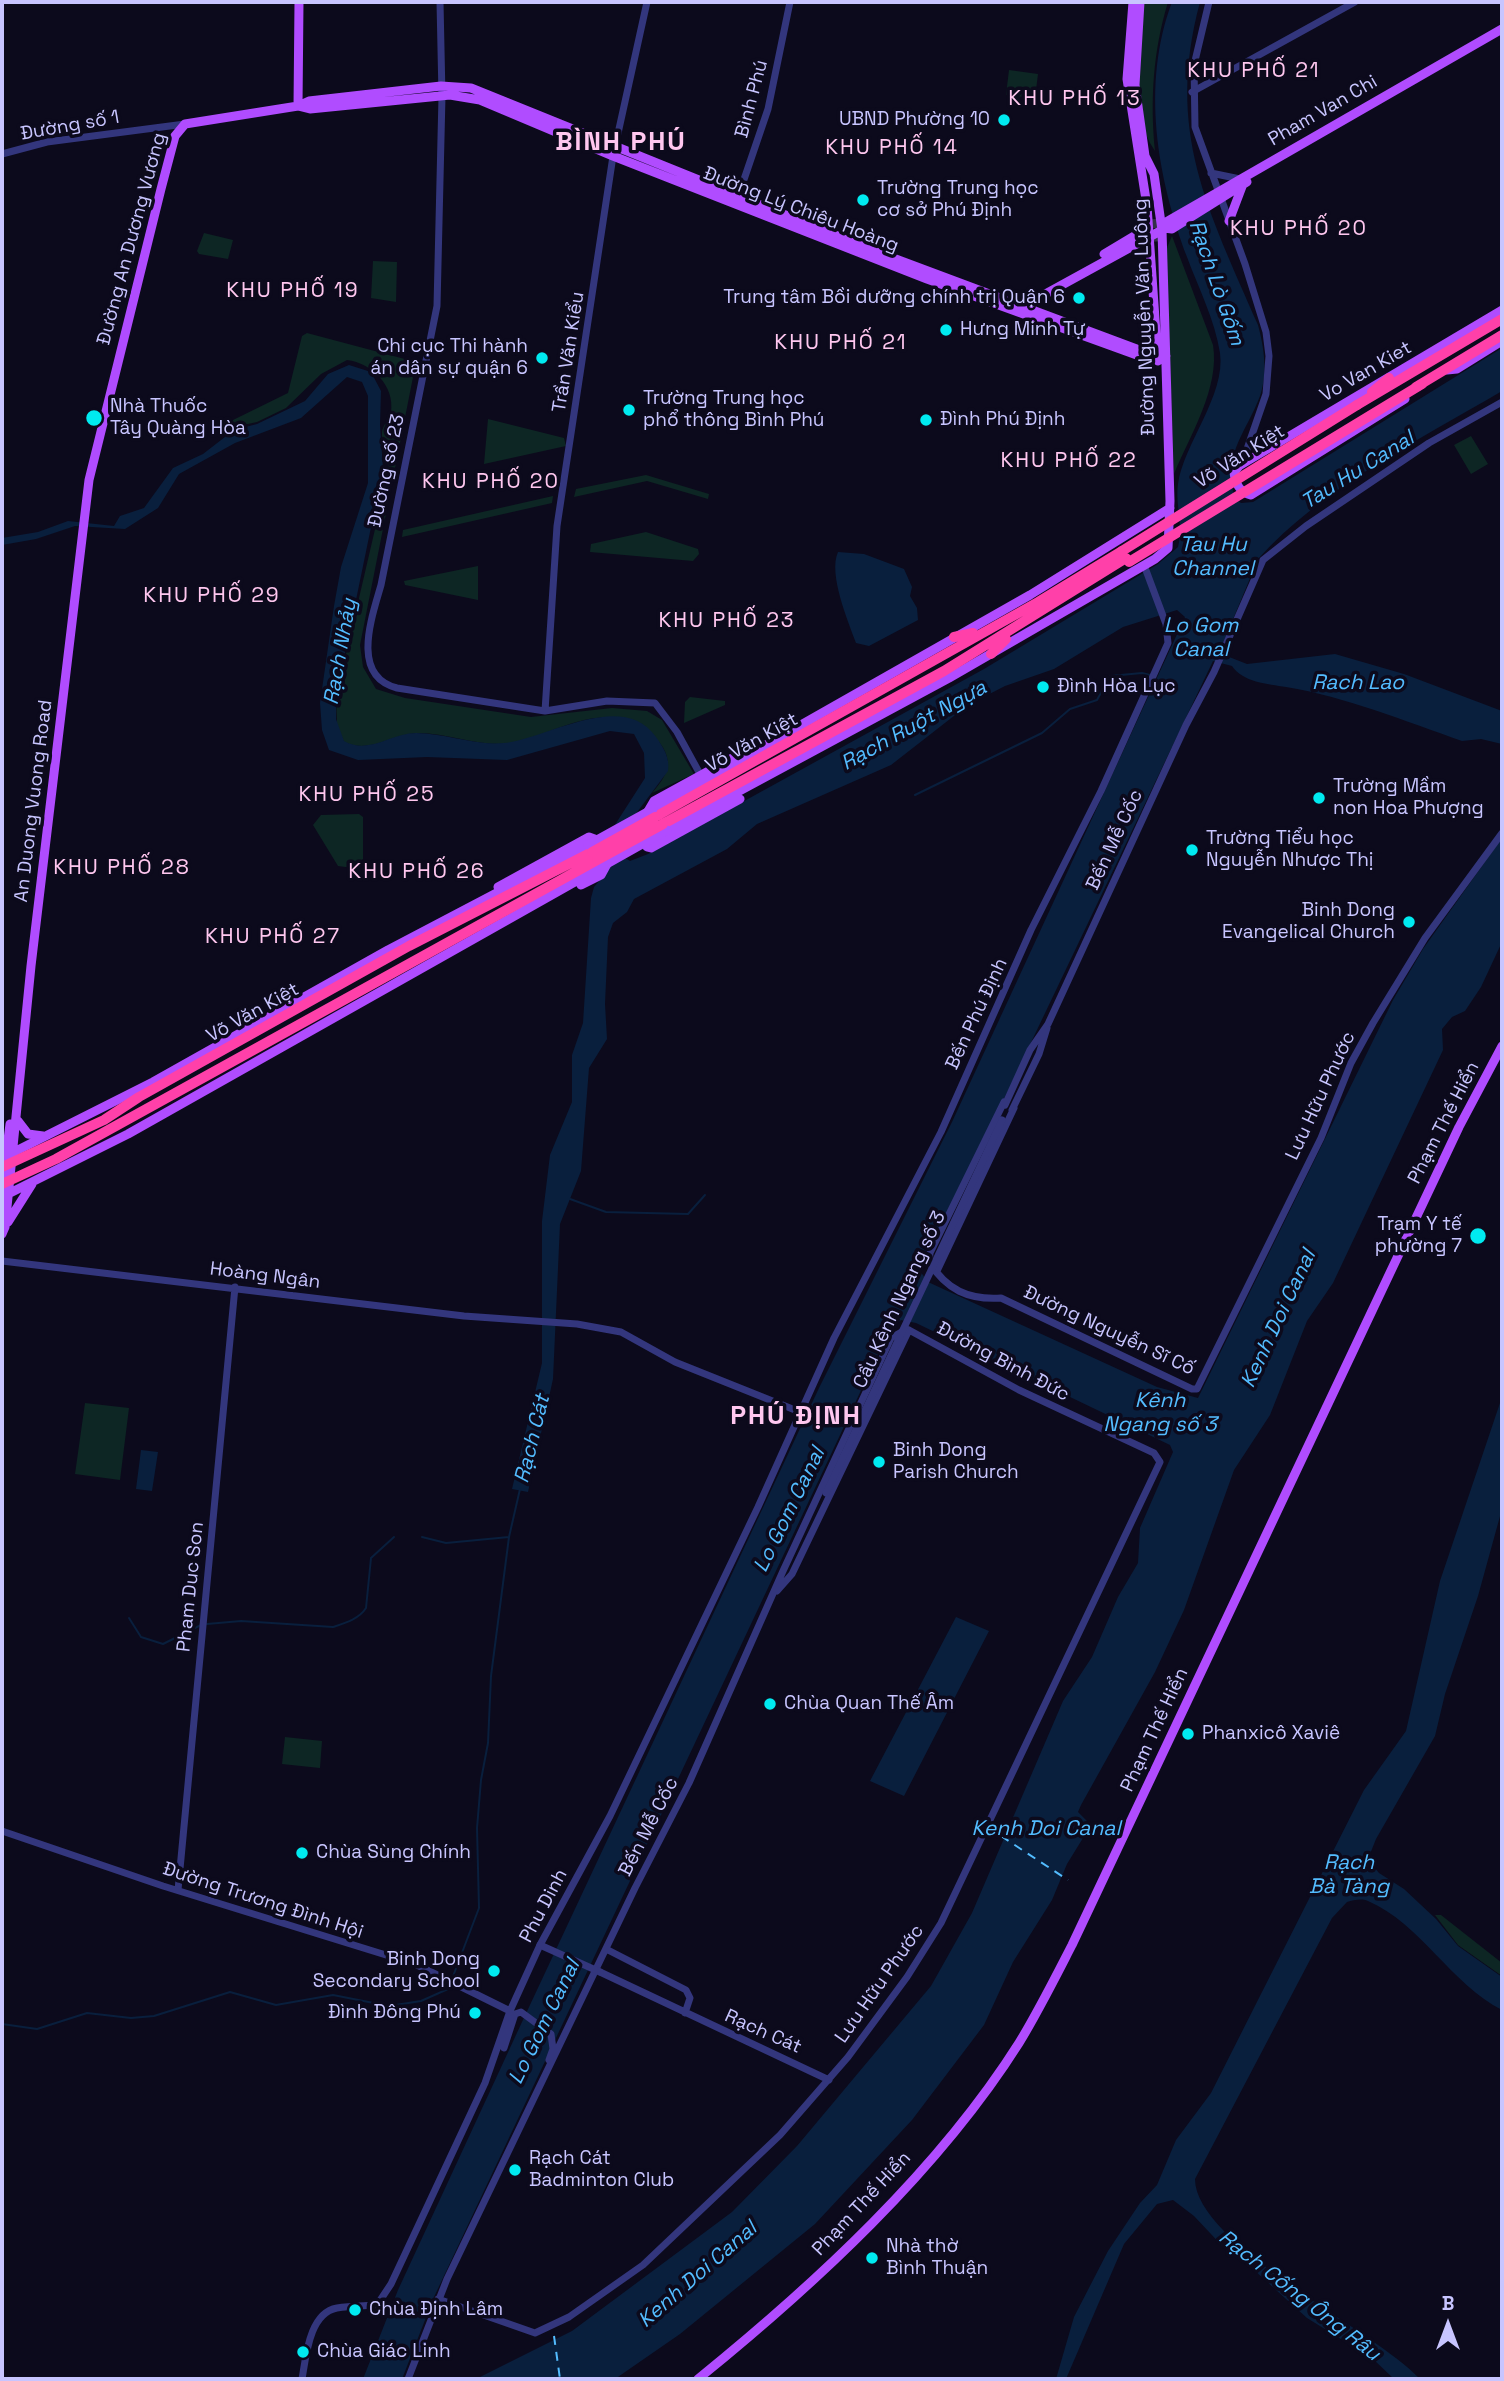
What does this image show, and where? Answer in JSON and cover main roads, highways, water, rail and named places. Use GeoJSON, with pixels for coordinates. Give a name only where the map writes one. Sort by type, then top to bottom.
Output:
{"type":"FeatureCollection","features":[{"type":"Feature","properties":{"kind":"highway","name":"Võ Văn Kiệt"},"geometry":{"type":"LineString","coordinates":[[991,654],[999,644],[1126,557],[1357,405],[1502,320]]}},
{"type":"Feature","properties":{"kind":"highway"},"geometry":{"type":"LineString","coordinates":[[1126,557],[1502,338]]}},
{"type":"Feature","properties":{"kind":"highway"},"geometry":{"type":"LineString","coordinates":[[1357,405],[1389,378]]}},
{"type":"Feature","properties":{"kind":"highway","name":"Võ Văn Kiệt"},"geometry":{"type":"LineString","coordinates":[[659,820],[840,730],[862,723],[1126,557],[1381,403],[1422,384]]}},
{"type":"Feature","properties":{"kind":"highway","name":"Võ Văn Kiệt"},"geometry":{"type":"LineString","coordinates":[[4,1188],[417,961],[861,699],[982,631],[1126,557]]}},
{"type":"Feature","properties":{"kind":"highway"},"geometry":{"type":"LineString","coordinates":[[954,637],[982,631]]}},
{"type":"Feature","properties":{"kind":"highway"},"geometry":{"type":"LineString","coordinates":[[831,718],[843,699],[861,699]]}},
{"type":"Feature","properties":{"kind":"highway"},"geometry":{"type":"LineString","coordinates":[[840,730],[862,723]]}},
{"type":"Feature","properties":{"kind":"highway","name":"Võ Văn Kiệt"},"geometry":{"type":"LineString","coordinates":[[7,1160],[104,1120],[133,1096],[409,946],[595,856]]}},
{"type":"Feature","properties":{"kind":"highway"},"geometry":{"type":"LineString","coordinates":[[409,946],[417,961]]}},
{"type":"Feature","properties":{"kind":"main road"},"geometry":{"type":"LineString","coordinates":[[298,106],[299,2]]}},
{"type":"Feature","properties":{"kind":"main road","name":"Đường Nguyễn Văn Luông"},"geometry":{"type":"LineString","coordinates":[[1133,2],[1127,79],[1131,119],[1145,166],[1154,174],[1167,227],[1158,301]]}},
{"type":"Feature","properties":{"kind":"main road","name":"Đường Nguyễn Văn Luông"},"geometry":{"type":"LineString","coordinates":[[1140,2],[1135,85],[1158,301],[1170,508],[1169,542]]}},
{"type":"Feature","properties":{"kind":"main road","name":"Pham Van Chi"},"geometry":{"type":"LineString","coordinates":[[1025,311],[1040,297],[1092,267],[1153,243],[1167,227],[1502,29]]}},
{"type":"Feature","properties":{"kind":"main road","name":"Pham Van Chi"},"geometry":{"type":"LineString","coordinates":[[1348,120],[1502,35]]}},
{"type":"Feature","properties":{"kind":"main road","name":"Đường Lý Chiêu Hoàng"},"geometry":{"type":"LineString","coordinates":[[298,106],[310,109],[441,91],[480,90],[738,198],[1025,311],[1161,360]]}},
{"type":"Feature","properties":{"kind":"main road","name":"Đường Lý Chiêu Hoàng"},"geometry":{"type":"LineString","coordinates":[[441,91],[480,100],[613,156],[738,198]]}},
{"type":"Feature","properties":{"kind":"main road","name":"Đường An Dương Vương"},"geometry":{"type":"LineString","coordinates":[[83,538],[85,509],[131,301],[175,136],[184,124],[298,106]]}},
{"type":"Feature","properties":{"kind":"main road"},"geometry":{"type":"LineString","coordinates":[[1145,166],[1154,219]]}},
{"type":"Feature","properties":{"kind":"main road"},"geometry":{"type":"LineString","coordinates":[[1145,166],[1143,230],[1095,260],[1092,267],[1102,268],[1143,247],[1146,254],[1148,291],[1158,301]]}},
{"type":"Feature","properties":{"kind":"main road"},"geometry":{"type":"LineString","coordinates":[[1229,220],[1242,182]]}},
{"type":"Feature","properties":{"kind":"main road"},"geometry":{"type":"LineString","coordinates":[[1040,297],[1043,315]]}},
{"type":"Feature","properties":{"kind":"main road","name":"Vo Van Kiet"},"geometry":{"type":"LineString","coordinates":[[1422,384],[1397,405],[1251,495],[1243,493],[1234,477],[1236,469],[1246,462],[1502,310]]}},
{"type":"Feature","properties":{"kind":"main road","name":"Đường Lý Chiêu Hoàng"},"geometry":{"type":"LineString","coordinates":[[1025,311],[1043,315],[1161,360]]}},
{"type":"Feature","properties":{"kind":"main road"},"geometry":{"type":"LineString","coordinates":[[1447,370],[1457,369],[1502,338]]}},
{"type":"Feature","properties":{"kind":"main road","name":"Võ Văn Kiệt"},"geometry":{"type":"LineString","coordinates":[[4,1188],[37,1179],[75,1160],[486,934],[595,856],[659,820],[765,744],[954,637],[1170,508]]}},
{"type":"Feature","properties":{"kind":"main road"},"geometry":{"type":"LineString","coordinates":[[1132,532],[1145,567]]}},
{"type":"Feature","properties":{"kind":"main road","name":"An Duong Vuong Road"},"geometry":{"type":"LineString","coordinates":[[3,1230],[7,1160],[15,1115],[83,538]]}},
{"type":"Feature","properties":{"kind":"main road","name":"Võ Văn Kiệt"},"geometry":{"type":"LineString","coordinates":[[659,820],[778,771],[1145,567],[1165,552],[1169,542]]}},
{"type":"Feature","properties":{"kind":"main road"},"geometry":{"type":"LineString","coordinates":[[765,744],[700,774],[649,806],[647,847],[764,785],[778,771]]}},
{"type":"Feature","properties":{"kind":"main road"},"geometry":{"type":"LineString","coordinates":[[485,897],[509,879],[589,837],[603,844],[607,864],[601,875],[486,934]]}},
{"type":"Feature","properties":{"kind":"main road","name":"Võ Văn Kiệt"},"geometry":{"type":"LineString","coordinates":[[152,1086],[485,897],[595,856]]}},
{"type":"Feature","properties":{"kind":"main road","name":"Phạm Thế Hiển"},"geometry":{"type":"LineString","coordinates":[[698,2379],[790,2303],[875,2218],[953,2130],[1019,2043],[1072,1945],[1459,1127],[1502,1046]]}},
{"type":"Feature","properties":{"kind":"main road","name":"Võ Văn Kiệt"},"geometry":{"type":"LineString","coordinates":[[7,1160],[44,1136],[133,1096]]}},
{"type":"Feature","properties":{"kind":"main road"},"geometry":{"type":"LineString","coordinates":[[15,1115],[21,1129],[27,1134],[44,1136]]}},
{"type":"Feature","properties":{"kind":"main road"},"geometry":{"type":"LineString","coordinates":[[2,1140],[15,1115]]}},
{"type":"Feature","properties":{"kind":"main road"},"geometry":{"type":"LineString","coordinates":[[3,1230],[20,1198],[37,1179]]}},
{"type":"Feature","properties":{"kind":"water"},"geometry":{"type":"Polygon","coordinates":[[[1172,2],[1200,2],[1190,48],[1187,91],[1190,131],[1208,206],[1258,325],[1263,351],[1264,378],[1260,396],[1233,458],[1232,485],[1236,499],[1241,503],[1253,502],[1502,348],[1502,391],[1342,487],[1284,533],[1258,559],[1219,653],[1247,664],[1335,654],[1404,674],[1502,711],[1502,744],[1481,739],[1462,741],[1353,703],[1256,681],[1242,676],[1232,666],[1213,661],[973,1164],[921,1263],[920,1271],[928,1282],[1157,1387],[1198,1398],[1393,1000],[1423,949],[1502,838],[1502,942],[1481,987],[1465,1011],[1452,1017],[1442,1029],[1443,1050],[1333,1283],[1307,1321],[1270,1415],[1234,1470],[1184,1610],[1155,1672],[1078,1812],[1091,1825],[1067,1864],[1052,1900],[1013,1962],[984,2025],[912,2120],[815,2224],[680,2334],[615,2379],[476,2379],[572,2331],[732,2212],[797,2146],[931,1986],[972,1913],[1063,1701],[1092,1657],[1118,1597],[1138,1563],[1140,1528],[1173,1452],[1170,1445],[916,1323],[901,1320],[889,1331],[434,2297],[402,2379],[363,2379],[398,2290],[522,2022],[819,1388],[952,1122],[1185,617],[1177,610],[1123,627],[1054,669],[1005,686],[968,705],[891,765],[757,824],[727,849],[634,899],[627,912],[613,923],[608,937],[605,1004],[607,1039],[589,1068],[581,1171],[560,1224],[553,1379],[528,1492],[512,1489],[542,1363],[542,1221],[550,1155],[572,1102],[572,1055],[583,1023],[591,898],[594,887],[605,874],[611,831],[645,778],[644,753],[634,734],[610,731],[507,760],[427,757],[358,760],[329,750],[322,730],[320,703],[334,606],[341,567],[368,483],[368,396],[362,382],[347,377],[301,418],[235,443],[179,474],[158,508],[125,529],[75,526],[36,539],[2,545],[2,538],[38,532],[68,521],[114,526],[120,516],[144,508],[173,468],[203,454],[234,430],[257,424],[305,401],[328,374],[349,365],[371,372],[381,391],[383,469],[336,697],[336,719],[344,741],[353,745],[371,745],[416,733],[475,742],[511,742],[587,720],[626,717],[642,724],[656,737],[668,762],[668,771],[623,831],[620,855],[630,861],[648,854],[984,669],[1158,564],[1178,547],[1178,484],[1181,469],[1217,386],[1220,353],[1210,316],[1176,226],[1161,163],[1155,98],[1157,65],[1172,2]]]}},
{"type":"Feature","properties":{"kind":"water"},"geometry":{"type":"Polygon","coordinates":[[[838,552],[864,554],[904,569],[912,587],[910,596],[917,608],[918,620],[869,646],[856,643],[837,585],[835,572],[838,552]]]}},
{"type":"Feature","properties":{"kind":"water","name":"Rạch Bà Tàng"},"geometry":{"type":"Polygon","coordinates":[[[1502,1397],[1502,1509],[1478,1596],[1445,1694],[1435,1736],[1376,1839],[1368,1859],[1379,1873],[1404,1889],[1436,1919],[1458,1946],[1502,1977],[1502,2010],[1467,1985],[1387,1911],[1365,1900],[1347,1902],[1332,1918],[1195,2179],[1203,2204],[1224,2231],[1255,2258],[1398,2359],[1420,2379],[1394,2379],[1373,2359],[1307,2318],[1254,2270],[1226,2250],[1194,2216],[1173,2200],[1157,2204],[1124,2244],[1066,2379],[1056,2379],[1074,2317],[1108,2251],[1140,2203],[1157,2185],[1176,2140],[1211,2093],[1364,1790],[1406,1731],[1440,1581],[1502,1397]]]}},
{"type":"Feature","properties":{"kind":"water"},"geometry":{"type":"Polygon","coordinates":[[[141,1450],[158,1452],[152,1491],[136,1489],[141,1450]]]}},
{"type":"Feature","properties":{"kind":"water"},"geometry":{"type":"Polygon","coordinates":[[[956,1617],[989,1631],[904,1796],[870,1781],[956,1617]]]}},
{"type":"Feature","properties":{"kind":"waterway"},"geometry":{"type":"LineString","coordinates":[[915,795],[1042,733],[1070,709],[1097,700],[1110,676],[1142,673],[1150,675]]}},
{"type":"Feature","properties":{"kind":"waterway"},"geometry":{"type":"LineString","coordinates":[[570,1199],[606,1212],[688,1214],[705,1195]]}},
{"type":"Feature","properties":{"kind":"waterway","name":"Rạch Cát"},"geometry":{"type":"LineString","coordinates":[[452,1979],[479,1908],[477,1828],[481,1780],[488,1743],[491,1676],[509,1537],[520,1489]]}},
{"type":"Feature","properties":{"kind":"waterway"},"geometry":{"type":"LineString","coordinates":[[207,1624],[241,1621],[333,1627],[351,1620],[366,1608],[371,1558],[394,1537]]}},
{"type":"Feature","properties":{"kind":"waterway"},"geometry":{"type":"LineString","coordinates":[[422,1537],[446,1543],[509,1537]]}},
{"type":"Feature","properties":{"kind":"waterway"},"geometry":{"type":"LineString","coordinates":[[129,1618],[141,1637],[163,1644],[201,1625]]}},
{"type":"Feature","properties":{"kind":"waterway"},"geometry":{"type":"LineString","coordinates":[[2,2024],[37,2029],[87,2013],[131,2018],[154,2016],[230,1992],[276,2005],[333,1995],[389,2006],[421,2001],[448,1989],[450,1984]]}},
{"type":"Feature","properties":{"kind":"tunnel"},"geometry":{"type":"LineString","coordinates":[[1156,219],[1158,246]]}},
{"type":"Feature","properties":{"kind":"place","name":"UBND Phường 10"},"geometry":{"type":"Point","coordinates":[1004,120]}},
{"type":"Feature","properties":{"kind":"place","name":"Trường Trung học cơ sở Phú Định"},"geometry":{"type":"Point","coordinates":[863,200]}},
{"type":"Feature","properties":{"kind":"place","name":"Trung tâm Bồi dưỡng chính trị Quận 6"},"geometry":{"type":"Point","coordinates":[1079,298]}},
{"type":"Feature","properties":{"kind":"place","name":"Hưng Minh Tự"},"geometry":{"type":"Point","coordinates":[946,330]}},
{"type":"Feature","properties":{"kind":"place","name":"Chi cục Thi hành án dân sự quận 6"},"geometry":{"type":"Point","coordinates":[542,358]}},
{"type":"Feature","properties":{"kind":"place","name":"Trường Trung học phổ thông Bình Phú"},"geometry":{"type":"Point","coordinates":[629,410]}},
{"type":"Feature","properties":{"kind":"place","name":"Nhà Thuốc Tây Quàng Hòa"},"geometry":{"type":"Point","coordinates":[94,418]}},
{"type":"Feature","properties":{"kind":"place","name":"Đình Phú Định"},"geometry":{"type":"Point","coordinates":[926,420]}},
{"type":"Feature","properties":{"kind":"place","name":"Đình Hòa Lục"},"geometry":{"type":"Point","coordinates":[1043,687]}},
{"type":"Feature","properties":{"kind":"place","name":"Trường Mầm non Hoa Phượng"},"geometry":{"type":"Point","coordinates":[1319,798]}},
{"type":"Feature","properties":{"kind":"place","name":"Trường Tiểu học Nguyễn Nhược Thị"},"geometry":{"type":"Point","coordinates":[1192,850]}},
{"type":"Feature","properties":{"kind":"place","name":"Binh Dong Evangelical Church"},"geometry":{"type":"Point","coordinates":[1409,922]}},
{"type":"Feature","properties":{"kind":"place","name":"Trạm Y tế phường 7"},"geometry":{"type":"Point","coordinates":[1478,1236]}},
{"type":"Feature","properties":{"kind":"place","name":"Binh Dong Parish Church"},"geometry":{"type":"Point","coordinates":[879,1462]}},
{"type":"Feature","properties":{"kind":"place","name":"Chùa Quan Thế Âm"},"geometry":{"type":"Point","coordinates":[770,1704]}},
{"type":"Feature","properties":{"kind":"place","name":"Phanxicô Xaviê"},"geometry":{"type":"Point","coordinates":[1188,1734]}},
{"type":"Feature","properties":{"kind":"place","name":"Chùa Sùng Chính"},"geometry":{"type":"Point","coordinates":[302,1853]}},
{"type":"Feature","properties":{"kind":"place","name":"Binh Dong Secondary School"},"geometry":{"type":"Point","coordinates":[494,1971]}},
{"type":"Feature","properties":{"kind":"place","name":"Đình Đông Phú"},"geometry":{"type":"Point","coordinates":[475,2013]}},
{"type":"Feature","properties":{"kind":"place","name":"Rạch Cát Badminton Club"},"geometry":{"type":"Point","coordinates":[515,2170]}},
{"type":"Feature","properties":{"kind":"place","name":"Nhà thờ Bình Thuận"},"geometry":{"type":"Point","coordinates":[872,2258]}},
{"type":"Feature","properties":{"kind":"place","name":"Chùa Định Lâm"},"geometry":{"type":"Point","coordinates":[355,2310]}},
{"type":"Feature","properties":{"kind":"place","name":"Chùa Giác Linh"},"geometry":{"type":"Point","coordinates":[303,2352]}},
{"type":"Feature","properties":{"kind":"district","name":"KHU PHỐ 21"},"geometry":{"type":"Point","coordinates":[1254,71]}},
{"type":"Feature","properties":{"kind":"district","name":"KHU PHỐ 13"},"geometry":{"type":"Point","coordinates":[1075,99]}},
{"type":"Feature","properties":{"kind":"district","name":"BÌNH PHÚ"},"geometry":{"type":"Point","coordinates":[621,143]}},
{"type":"Feature","properties":{"kind":"district","name":"KHU PHỐ 14"},"geometry":{"type":"Point","coordinates":[892,148]}},
{"type":"Feature","properties":{"kind":"district","name":"KHU PHỐ 20"},"geometry":{"type":"Point","coordinates":[1299,229]}},
{"type":"Feature","properties":{"kind":"district","name":"KHU PHỐ 19"},"geometry":{"type":"Point","coordinates":[293,291]}},
{"type":"Feature","properties":{"kind":"district","name":"KHU PHỐ 21"},"geometry":{"type":"Point","coordinates":[841,343]}},
{"type":"Feature","properties":{"kind":"district","name":"KHU PHỐ 22"},"geometry":{"type":"Point","coordinates":[1069,461]}},
{"type":"Feature","properties":{"kind":"district","name":"KHU PHỐ 20"},"geometry":{"type":"Point","coordinates":[491,482]}},
{"type":"Feature","properties":{"kind":"district","name":"KHU PHỐ 29"},"geometry":{"type":"Point","coordinates":[212,596]}},
{"type":"Feature","properties":{"kind":"district","name":"KHU PHỐ 23"},"geometry":{"type":"Point","coordinates":[727,621]}},
{"type":"Feature","properties":{"kind":"district","name":"KHU PHỐ 25"},"geometry":{"type":"Point","coordinates":[367,795]}},
{"type":"Feature","properties":{"kind":"district","name":"KHU PHỐ 28"},"geometry":{"type":"Point","coordinates":[122,868]}},
{"type":"Feature","properties":{"kind":"district","name":"KHU PHỐ 26"},"geometry":{"type":"Point","coordinates":[417,872]}},
{"type":"Feature","properties":{"kind":"district","name":"KHU PHỐ 27"},"geometry":{"type":"Point","coordinates":[273,937]}},
{"type":"Feature","properties":{"kind":"district","name":"PHÚ ĐỊNH"},"geometry":{"type":"Point","coordinates":[796,1417]}},
{"type":"Feature","properties":{"kind":"water label","name":"Rạch Lò Gốm"},"geometry":{"type":"Point","coordinates":[1216,283]}},
{"type":"Feature","properties":{"kind":"water label","name":"Tau Hu Canal"},"geometry":{"type":"Point","coordinates":[1358,471]}},
{"type":"Feature","properties":{"kind":"water label","name":"Tau Hu Channel"},"geometry":{"type":"Point","coordinates":[1213,557]}},
{"type":"Feature","properties":{"kind":"water label","name":"Lo Gom Canal"},"geometry":{"type":"Point","coordinates":[1201,638]}},
{"type":"Feature","properties":{"kind":"water label","name":"Rạch Nhảy"},"geometry":{"type":"Point","coordinates":[341,652]}},
{"type":"Feature","properties":{"kind":"water label","name":"Rach Lao"},"geometry":{"type":"Point","coordinates":[1358,683]}},
{"type":"Feature","properties":{"kind":"water label","name":"Rạch Ruột Ngựa"},"geometry":{"type":"Point","coordinates":[914,726]}},
{"type":"Feature","properties":{"kind":"water label","name":"Kenh Doi Canal"},"geometry":{"type":"Point","coordinates":[1279,1319]}},
{"type":"Feature","properties":{"kind":"water label","name":"Kênh Ngang số 3"},"geometry":{"type":"Point","coordinates":[1160,1413]}},
{"type":"Feature","properties":{"kind":"water label","name":"Lo Gom Canal"},"geometry":{"type":"Point","coordinates":[790,1510]}},
{"type":"Feature","properties":{"kind":"water label","name":"Kenh Doi Canal"},"geometry":{"type":"Point","coordinates":[1046,1829]}},
{"type":"Feature","properties":{"kind":"water label","name":"Lo Gom Canal"},"geometry":{"type":"Point","coordinates":[545,2022]}},
{"type":"Feature","properties":{"kind":"water label","name":"Kenh Doi Canal"},"geometry":{"type":"Point","coordinates":[698,2275]}},
{"type":"Feature","properties":{"kind":"water label","name":"Rạch Cống Ông Râu"},"geometry":{"type":"Point","coordinates":[1299,2296]}}]}
